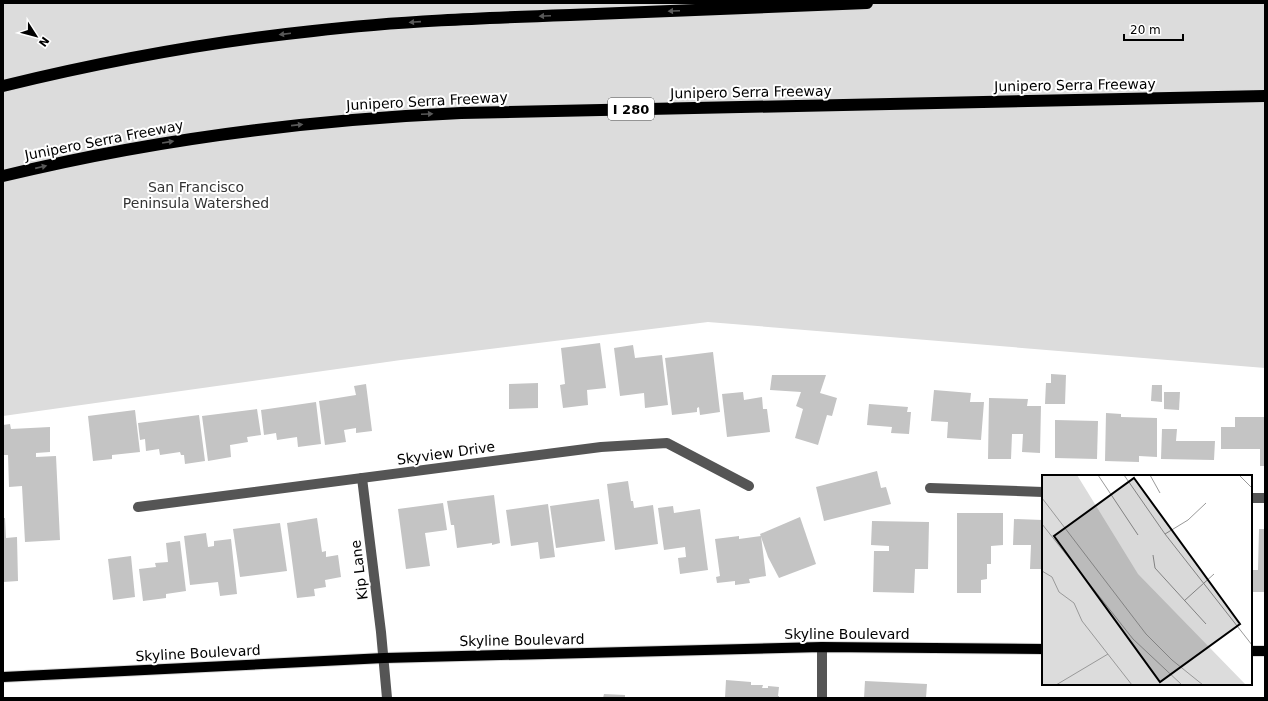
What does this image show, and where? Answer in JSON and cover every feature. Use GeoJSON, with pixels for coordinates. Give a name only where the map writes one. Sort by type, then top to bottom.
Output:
{"type":"FeatureCollection","features":[{"type":"Feature","properties":{"kind":"highway"},"geometry":{"type":"LineString","coordinates":[[3,86],[145,55],[229,41],[322,30],[444,20],[867,3]]}},
{"type":"Feature","properties":{"kind":"highway","name":"Junipero Serra Freeway"},"geometry":{"type":"LineString","coordinates":[[3,176],[114,152],[214,135],[308,123],[417,115],[1265,96]]}},
{"type":"Feature","properties":{"kind":"main road","name":"Skyline Boulevard"},"geometry":{"type":"LineString","coordinates":[[3,677],[384,658],[822,647],[1042,649]]}},
{"type":"Feature","properties":{"kind":"main road"},"geometry":{"type":"LineString","coordinates":[[1252,651],[1265,651]]}},
{"type":"Feature","properties":{"kind":"street","name":"Skyview Drive"},"geometry":{"type":"LineString","coordinates":[[138,507],[601,447],[667,443],[749,486]]}},
{"type":"Feature","properties":{"kind":"street","name":"Kip Lane"},"geometry":{"type":"LineString","coordinates":[[362,478],[384,658],[387,698]]}},
{"type":"Feature","properties":{"kind":"street"},"geometry":{"type":"LineString","coordinates":[[930,488],[1042,492]]}},
{"type":"Feature","properties":{"kind":"street"},"geometry":{"type":"LineString","coordinates":[[1252,498],[1265,498]]}},
{"type":"Feature","properties":{"kind":"street"},"geometry":{"type":"LineString","coordinates":[[822,647],[822,698]]}},
{"type":"Feature","properties":{"kind":"green space","name":"San Francisco Peninsula Watershed"},"geometry":{"type":"Polygon","coordinates":[[[3,3],[1265,3],[1265,368],[708,322],[401,360],[3,416],[3,3]]]}},
{"type":"Feature","properties":{"kind":"building"},"geometry":{"type":"Polygon","coordinates":[[[600,343],[606,388],[587,390],[588,405],[563,408],[560,385],[565,384],[561,348],[600,343]]]}},
{"type":"Feature","properties":{"kind":"building"},"geometry":{"type":"Polygon","coordinates":[[[633,345],[635,358],[662,355],[668,405],[645,408],[644,393],[620,396],[614,348],[633,345]]]}},
{"type":"Feature","properties":{"kind":"building"},"geometry":{"type":"Polygon","coordinates":[[[713,352],[720,412],[700,415],[699,407],[697,408],[697,412],[672,415],[665,358],[713,352]]]}},
{"type":"Feature","properties":{"kind":"building"},"geometry":{"type":"Polygon","coordinates":[[[1051,374],[1066,375],[1065,404],[1045,404],[1046,383],[1051,383],[1051,374]]]}},
{"type":"Feature","properties":{"kind":"building"},"geometry":{"type":"Polygon","coordinates":[[[772,375],[826,375],[820,393],[837,398],[832,416],[827,415],[818,445],[795,438],[803,409],[796,406],[801,392],[770,390],[772,375]]]}},
{"type":"Feature","properties":{"kind":"building"},"geometry":{"type":"Polygon","coordinates":[[[538,383],[538,408],[509,409],[509,384],[538,383]]]}},
{"type":"Feature","properties":{"kind":"building"},"geometry":{"type":"Polygon","coordinates":[[[366,384],[372,431],[356,433],[356,428],[344,430],[346,442],[325,445],[319,401],[356,395],[354,386],[366,384]]]}},
{"type":"Feature","properties":{"kind":"building"},"geometry":{"type":"Polygon","coordinates":[[[1152,385],[1162,385],[1162,402],[1151,401],[1152,385]]]}},
{"type":"Feature","properties":{"kind":"building"},"geometry":{"type":"Polygon","coordinates":[[[934,390],[971,393],[970,402],[984,402],[981,440],[947,438],[948,422],[931,421],[934,390]]]}},
{"type":"Feature","properties":{"kind":"building"},"geometry":{"type":"Polygon","coordinates":[[[743,392],[744,400],[762,397],[763,409],[767,409],[770,432],[727,437],[722,394],[743,392]]]}},
{"type":"Feature","properties":{"kind":"building"},"geometry":{"type":"Polygon","coordinates":[[[1164,392],[1180,392],[1179,410],[1164,409],[1164,392]]]}},
{"type":"Feature","properties":{"kind":"building"},"geometry":{"type":"Polygon","coordinates":[[[989,398],[1028,399],[1027,406],[1041,406],[1040,453],[1022,452],[1023,434],[1012,434],[1011,459],[988,459],[989,398]]]}},
{"type":"Feature","properties":{"kind":"building"},"geometry":{"type":"Polygon","coordinates":[[[316,402],[321,444],[298,447],[297,437],[277,440],[276,433],[264,435],[261,410],[316,402]]]}},
{"type":"Feature","properties":{"kind":"building"},"geometry":{"type":"Polygon","coordinates":[[[869,404],[908,407],[907,412],[911,412],[909,434],[891,433],[892,427],[867,425],[869,404]]]}},
{"type":"Feature","properties":{"kind":"building"},"geometry":{"type":"Polygon","coordinates":[[[257,409],[261,435],[247,437],[248,442],[230,445],[231,457],[208,461],[202,416],[257,409]]]}},
{"type":"Feature","properties":{"kind":"building"},"geometry":{"type":"Polygon","coordinates":[[[135,410],[140,452],[112,455],[112,459],[93,461],[88,416],[135,410]]]}},
{"type":"Feature","properties":{"kind":"building"},"geometry":{"type":"Polygon","coordinates":[[[1106,413],[1121,414],[1121,417],[1157,418],[1157,457],[1139,456],[1139,462],[1105,461],[1106,413]]]}},
{"type":"Feature","properties":{"kind":"building"},"geometry":{"type":"Polygon","coordinates":[[[199,415],[205,461],[185,464],[184,455],[181,455],[180,452],[160,455],[159,449],[146,451],[145,439],[140,440],[138,423],[199,415]]]}},
{"type":"Feature","properties":{"kind":"building"},"geometry":{"type":"Polygon","coordinates":[[[1235,417],[1265,417],[1265,466],[1260,466],[1260,449],[1221,449],[1221,427],[1235,427],[1235,417]]]}},
{"type":"Feature","properties":{"kind":"building"},"geometry":{"type":"Polygon","coordinates":[[[1055,420],[1098,421],[1097,459],[1055,458],[1055,420]]]}},
{"type":"Feature","properties":{"kind":"building"},"geometry":{"type":"Polygon","coordinates":[[[10,424],[11,429],[50,427],[50,452],[36,453],[36,457],[56,456],[60,540],[25,542],[22,486],[9,487],[8,455],[3,455],[3,425],[10,424]]]}},
{"type":"Feature","properties":{"kind":"building"},"geometry":{"type":"Polygon","coordinates":[[[1162,429],[1177,429],[1176,441],[1215,441],[1214,460],[1161,459],[1162,429]]]}},
{"type":"Feature","properties":{"kind":"building"},"geometry":{"type":"Polygon","coordinates":[[[877,471],[881,488],[886,487],[891,504],[824,521],[816,487],[877,471]]]}},
{"type":"Feature","properties":{"kind":"building"},"geometry":{"type":"Polygon","coordinates":[[[628,481],[631,501],[633,501],[634,508],[653,505],[658,544],[615,550],[607,484],[628,481]]]}},
{"type":"Feature","properties":{"kind":"building"},"geometry":{"type":"Polygon","coordinates":[[[494,495],[500,543],[457,548],[454,525],[451,525],[447,501],[494,495]]]}},
{"type":"Feature","properties":{"kind":"building"},"geometry":{"type":"Polygon","coordinates":[[[599,499],[605,541],[556,548],[550,506],[599,499]]]}},
{"type":"Feature","properties":{"kind":"building"},"geometry":{"type":"Polygon","coordinates":[[[443,503],[447,530],[425,533],[430,566],[406,569],[398,509],[443,503]]]}},
{"type":"Feature","properties":{"kind":"building"},"geometry":{"type":"Polygon","coordinates":[[[548,504],[555,557],[540,559],[538,542],[511,546],[506,510],[548,504]]]}},
{"type":"Feature","properties":{"kind":"building"},"geometry":{"type":"Polygon","coordinates":[[[673,506],[674,513],[700,509],[708,570],[680,574],[678,558],[686,557],[685,547],[664,550],[658,508],[673,506]]]}},
{"type":"Feature","properties":{"kind":"building"},"geometry":{"type":"Polygon","coordinates":[[[957,513],[1003,513],[1003,545],[991,546],[991,564],[987,564],[987,579],[981,580],[981,593],[957,593],[957,513]]]}},
{"type":"Feature","properties":{"kind":"building"},"geometry":{"type":"Polygon","coordinates":[[[800,517],[816,564],[779,578],[768,557],[760,534],[800,517]]]}},
{"type":"Feature","properties":{"kind":"building"},"geometry":{"type":"Polygon","coordinates":[[[3,518],[5,518],[6,538],[17,537],[18,581],[3,582],[3,518]]]}},
{"type":"Feature","properties":{"kind":"building"},"geometry":{"type":"Polygon","coordinates":[[[317,518],[322,552],[326,551],[326,557],[338,555],[341,577],[325,580],[326,587],[314,589],[315,596],[297,598],[287,523],[317,518]]]}},
{"type":"Feature","properties":{"kind":"building"},"geometry":{"type":"Polygon","coordinates":[[[1014,519],[1042,520],[1042,569],[1030,569],[1031,545],[1013,545],[1014,519]]]}},
{"type":"Feature","properties":{"kind":"building"},"geometry":{"type":"Polygon","coordinates":[[[872,521],[929,522],[928,569],[915,569],[914,593],[873,592],[874,551],[889,551],[889,546],[871,545],[872,521]]]}},
{"type":"Feature","properties":{"kind":"building"},"geometry":{"type":"Polygon","coordinates":[[[280,523],[287,571],[240,577],[233,529],[280,523]]]}},
{"type":"Feature","properties":{"kind":"building"},"geometry":{"type":"Polygon","coordinates":[[[1259,529],[1265,529],[1265,592],[1252,592],[1252,570],[1258,570],[1259,529]]]}},
{"type":"Feature","properties":{"kind":"building"},"geometry":{"type":"Polygon","coordinates":[[[206,533],[208,547],[214,546],[214,541],[231,539],[237,594],[220,596],[218,582],[190,585],[184,536],[206,533]]]}},
{"type":"Feature","properties":{"kind":"building"},"geometry":{"type":"Polygon","coordinates":[[[739,536],[739,539],[761,536],[766,576],[749,579],[750,583],[735,585],[735,581],[717,583],[716,577],[720,576],[715,539],[739,536]]]}},
{"type":"Feature","properties":{"kind":"building"},"geometry":{"type":"Polygon","coordinates":[[[180,541],[186,591],[166,594],[166,598],[143,601],[139,569],[156,567],[155,563],[168,562],[166,543],[180,541]]]}},
{"type":"Feature","properties":{"kind":"building"},"geometry":{"type":"Polygon","coordinates":[[[131,556],[135,597],[113,600],[108,559],[131,556]]]}},
{"type":"Feature","properties":{"kind":"building"},"geometry":{"type":"Polygon","coordinates":[[[726,680],[751,682],[751,685],[763,685],[762,688],[768,688],[768,686],[779,687],[779,698],[725,698],[726,680]]]}},
{"type":"Feature","properties":{"kind":"building"},"geometry":{"type":"Polygon","coordinates":[[[865,681],[927,684],[926,698],[864,698],[865,681]]]}},
{"type":"Feature","properties":{"kind":"building"},"geometry":{"type":"Polygon","coordinates":[[[604,694],[625,695],[625,698],[603,698],[604,694]]]}}]}
